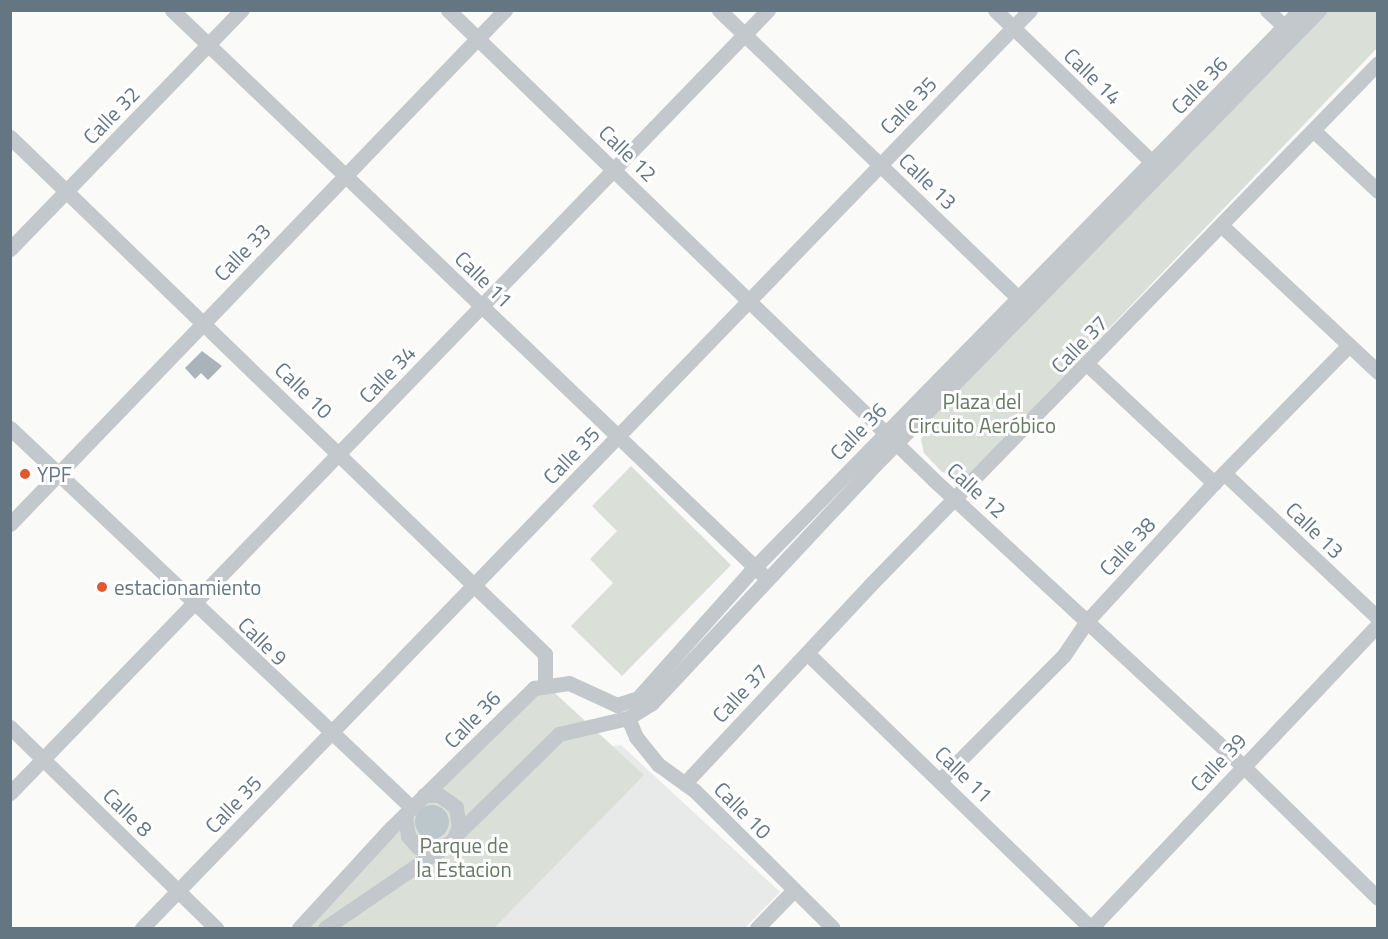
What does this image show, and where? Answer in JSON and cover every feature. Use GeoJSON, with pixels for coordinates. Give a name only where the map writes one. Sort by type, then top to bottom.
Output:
{"type":"FeatureCollection","features":[{"type":"Feature","properties":{"kind":"street","name":"Calle 11"},"geometry":{"type":"LineString","coordinates":[[172,10],[760,573]]}},
{"type":"Feature","properties":{"kind":"street","name":"Calle 32"},"geometry":{"type":"LineString","coordinates":[[10,249],[242,10]]}},
{"type":"Feature","properties":{"kind":"street","name":"Calle 12"},"geometry":{"type":"LineString","coordinates":[[448,10],[891,438],[1243,766],[1377,898]]}},
{"type":"Feature","properties":{"kind":"street","name":"Calle 33"},"geometry":{"type":"LineString","coordinates":[[10,524],[505,10]]}},
{"type":"Feature","properties":{"kind":"street","name":"Calle 13"},"geometry":{"type":"LineString","coordinates":[[719,10],[1025,303]]}},
{"type":"Feature","properties":{"kind":"street","name":"Calle 34"},"geometry":{"type":"LineString","coordinates":[[10,793],[768,10]]}},
{"type":"Feature","properties":{"kind":"street","name":"Calle 14"},"geometry":{"type":"LineString","coordinates":[[995,10],[1157,167]]}},
{"type":"Feature","properties":{"kind":"street","name":"Calle 35"},"geometry":{"type":"LineString","coordinates":[[142,928],[752,302],[880,164],[1030,10]]}},
{"type":"Feature","properties":{"kind":"street"},"geometry":{"type":"LineString","coordinates":[[1268,10],[1289,31]]}},
{"type":"Feature","properties":{"kind":"street","name":"Calle 36"},"geometry":{"type":"LineString","coordinates":[[1289,31],[1300,10]]}},
{"type":"Feature","properties":{"kind":"street","name":"Calle 36"},"geometry":{"type":"LineString","coordinates":[[424,795],[521,700],[544,684],[569,683],[616,705],[638,698],[1289,31],[1319,10]]}},
{"type":"Feature","properties":{"kind":"street","name":"Calle 37"},"geometry":{"type":"LineString","coordinates":[[685,783],[807,652],[956,497],[1088,365],[1377,63]]}},
{"type":"Feature","properties":{"kind":"street"},"geometry":{"type":"LineString","coordinates":[[1313,130],[1377,191]]}},
{"type":"Feature","properties":{"kind":"street","name":"Calle 10"},"geometry":{"type":"LineString","coordinates":[[10,137],[546,654],[544,684]]}},
{"type":"Feature","properties":{"kind":"street"},"geometry":{"type":"LineString","coordinates":[[1222,226],[1377,372]]}},
{"type":"Feature","properties":{"kind":"street","name":"Calle 38"},"geometry":{"type":"LineString","coordinates":[[940,780],[1064,655],[1087,621],[1219,478],[1349,345]]}},
{"type":"Feature","properties":{"kind":"street","name":"Calle 13"},"geometry":{"type":"LineString","coordinates":[[1088,365],[1377,618]]}},
{"type":"Feature","properties":{"kind":"street","name":"Calle 9"},"geometry":{"type":"LineString","coordinates":[[10,428],[408,811]]}},
{"type":"Feature","properties":{"kind":"street","name":"Calle 36"},"geometry":{"type":"LineString","coordinates":[[457,834],[559,734],[628,718],[652,703],[760,573]]}},
{"type":"Feature","properties":{"kind":"street","name":"Calle 39"},"geometry":{"type":"LineString","coordinates":[[1091,928],[1377,624]]}},
{"type":"Feature","properties":{"kind":"street","name":"Calle 11"},"geometry":{"type":"LineString","coordinates":[[807,652],[1091,928]]}},
{"type":"Feature","properties":{"kind":"street","name":"Calle 10"},"geometry":{"type":"LineString","coordinates":[[628,718],[645,749],[685,783],[833,928]]}},
{"type":"Feature","properties":{"kind":"street","name":"Calle 8"},"geometry":{"type":"LineString","coordinates":[[10,727],[216,928]]}},
{"type":"Feature","properties":{"kind":"street"},"geometry":{"type":"LineString","coordinates":[[298,928],[424,795],[451,802],[459,813],[457,834],[441,849],[325,928]]}},
{"type":"Feature","properties":{"kind":"street"},"geometry":{"type":"LineString","coordinates":[[408,811],[405,829],[412,842],[426,849],[441,849]]}},
{"type":"Feature","properties":{"kind":"street"},"geometry":{"type":"LineString","coordinates":[[757,928],[793,891]]}},
{"type":"Feature","properties":{"kind":"shaded area"},"geometry":{"type":"Polygon","coordinates":[[[621,745],[780,892],[745,928],[383,928],[575,753],[621,745]]]}},
{"type":"Feature","properties":{"kind":"shaded area"},"geometry":{"type":"Polygon","coordinates":[[[432,805],[444,810],[449,822],[444,834],[432,839],[420,834],[415,822],[420,810],[432,805]]]}},
{"type":"Feature","properties":{"kind":"green space","name":"Plaza del Circuito Aeróbico"},"geometry":{"type":"Polygon","coordinates":[[[1328,11],[1377,11],[1377,48],[970,474],[962,478],[942,472],[924,453],[921,440],[931,418],[1328,11]]]}},
{"type":"Feature","properties":{"kind":"green space"},"geometry":{"type":"Polygon","coordinates":[[[631,466],[731,565],[622,676],[571,626],[613,583],[590,559],[617,531],[592,506],[631,466]]]}},
{"type":"Feature","properties":{"kind":"green space","name":"Parque de la Estacion"},"geometry":{"type":"Polygon","coordinates":[[[545,684],[644,775],[494,928],[299,928],[545,684]]]}},
{"type":"Feature","properties":{"kind":"building"},"geometry":{"type":"Polygon","coordinates":[[[202,351],[222,366],[208,380],[201,373],[195,379],[185,368],[202,351]]]}},
{"type":"Feature","properties":{"kind":"place","name":"YPF"},"geometry":{"type":"Point","coordinates":[25,474]}},
{"type":"Feature","properties":{"kind":"place","name":"estacionamiento"},"geometry":{"type":"Point","coordinates":[102,587]}}]}
